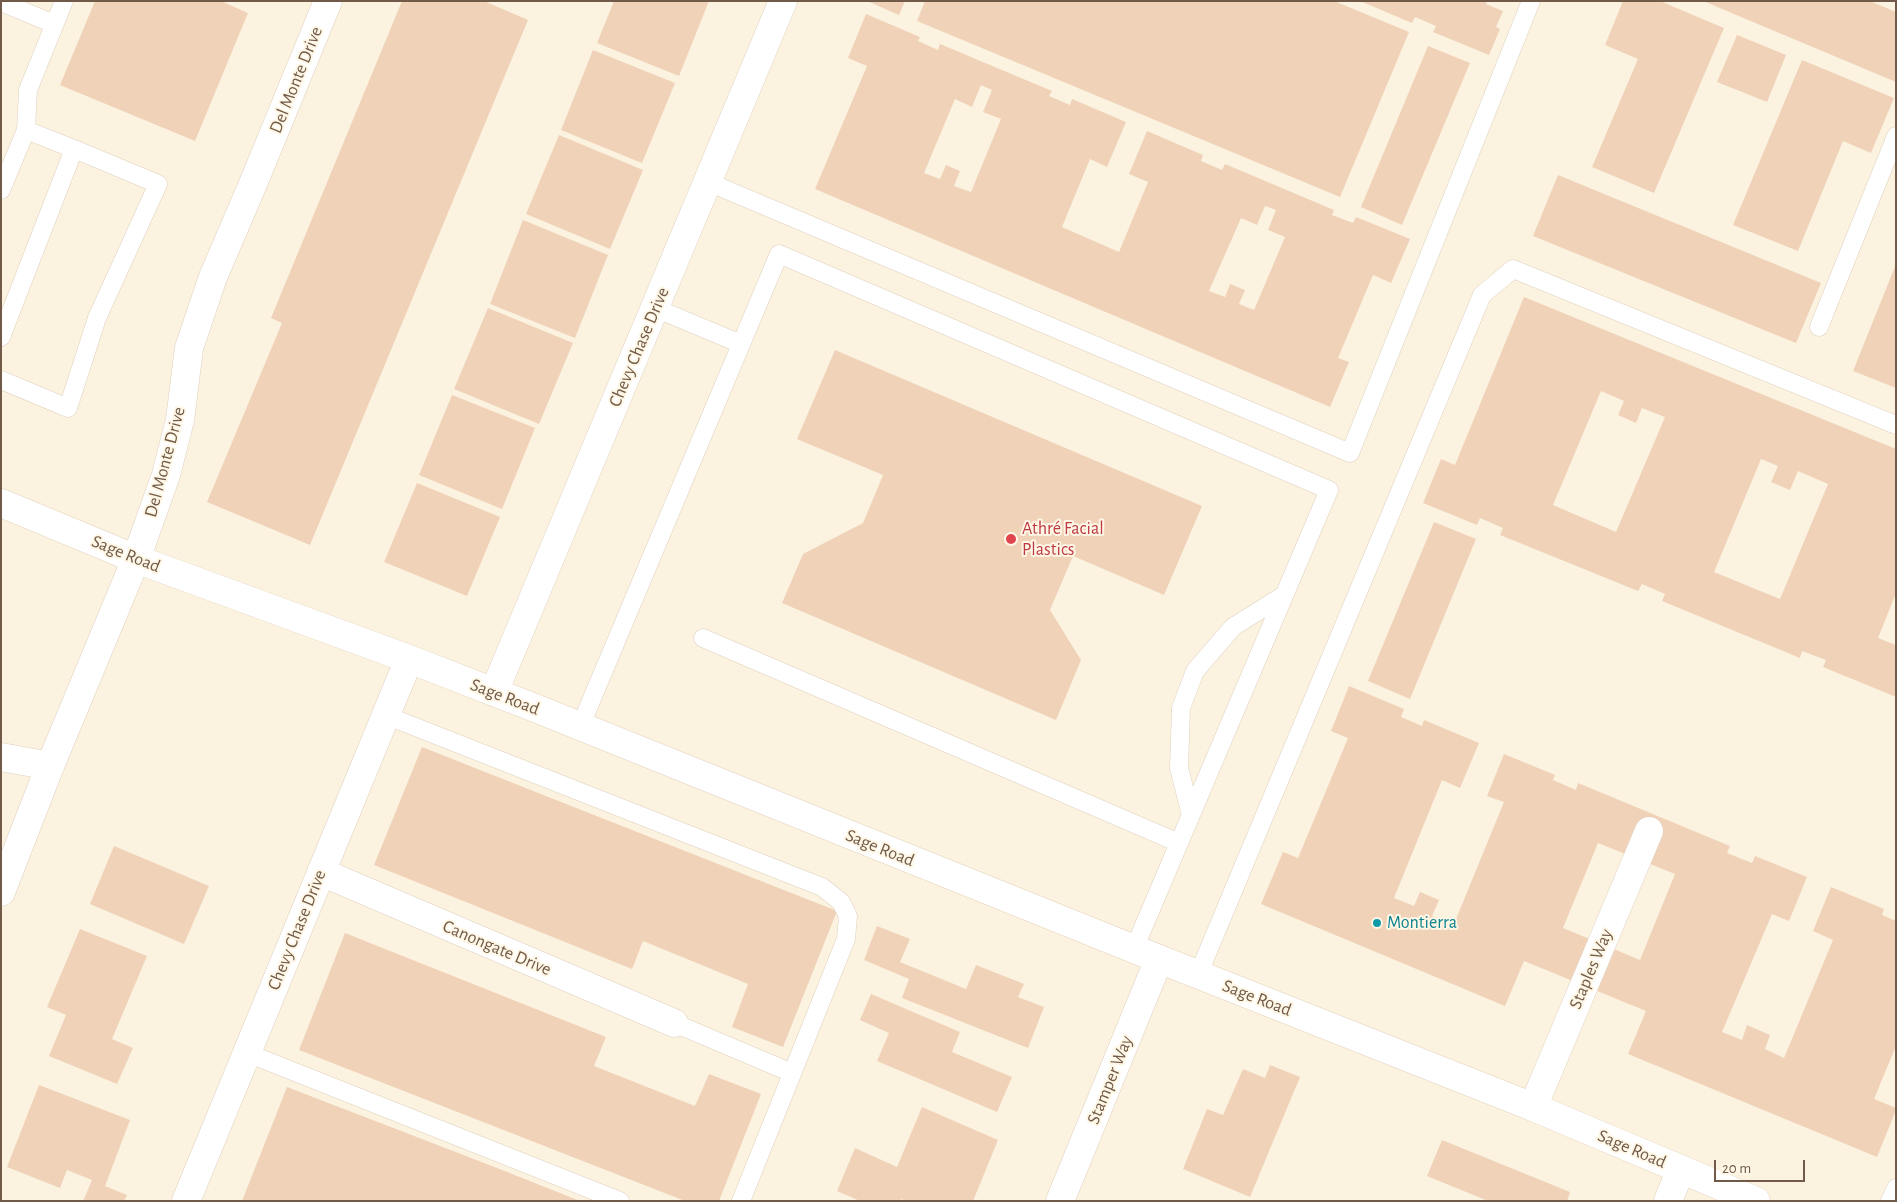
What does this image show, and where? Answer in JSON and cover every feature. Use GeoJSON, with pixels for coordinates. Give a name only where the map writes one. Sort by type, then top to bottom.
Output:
{"type":"FeatureCollection","features":[{"type":"Feature","properties":{"kind":"street","name":"Del Monte Drive"},"geometry":{"type":"LineString","coordinates":[[1,892],[50,766],[136,559],[166,476],[180,420],[188,348],[213,277],[328,1]]}},
{"type":"Feature","properties":{"kind":"street","name":"Chevy Chase Drive"},"geometry":{"type":"LineString","coordinates":[[494,692],[783,1]]}},
{"type":"Feature","properties":{"kind":"street","name":"Sage Road"},"geometry":{"type":"LineString","coordinates":[[1,503],[136,559],[494,692],[1159,960],[1533,1107],[1756,1201]]}},
{"type":"Feature","properties":{"kind":"street","name":"Chevy Chase Drive"},"geometry":{"type":"LineString","coordinates":[[186,1201],[409,659]]}},
{"type":"Feature","properties":{"kind":"street"},"geometry":{"type":"LineString","coordinates":[[1,756],[50,766]]}},
{"type":"Feature","properties":{"kind":"street","name":"Staples Way"},"geometry":{"type":"LineString","coordinates":[[1533,1107],[1649,831]]}},
{"type":"Feature","properties":{"kind":"street","name":"Canongate Drive"},"geometry":{"type":"LineString","coordinates":[[321,872],[674,1024]]}},
{"type":"Feature","properties":{"kind":"street","name":"Stamper Way"},"geometry":{"type":"LineString","coordinates":[[1060,1201],[1159,960]]}},
{"type":"Feature","properties":{"kind":"street"},"geometry":{"type":"LineString","coordinates":[[1668,1201],[1681,1169]]}},
{"type":"Feature","properties":{"kind":"lane"},"geometry":{"type":"LineString","coordinates":[[1,190],[26,130],[28,90],[64,1]]}},
{"type":"Feature","properties":{"kind":"lane"},"geometry":{"type":"LineString","coordinates":[[708,182],[1350,453],[1531,1]]}},
{"type":"Feature","properties":{"kind":"lane"},"geometry":{"type":"LineString","coordinates":[[1,2],[54,24]]}},
{"type":"Feature","properties":{"kind":"lane"},"geometry":{"type":"LineString","coordinates":[[1,380],[68,408],[97,318],[158,184],[26,130]]}},
{"type":"Feature","properties":{"kind":"lane"},"geometry":{"type":"LineString","coordinates":[[1819,327],[1896,136]]}},
{"type":"Feature","properties":{"kind":"lane"},"geometry":{"type":"LineString","coordinates":[[1,336],[74,149]]}},
{"type":"Feature","properties":{"kind":"lane"},"geometry":{"type":"LineString","coordinates":[[580,727],[779,254],[1329,490],[1134,949]]}},
{"type":"Feature","properties":{"kind":"lane"},"geometry":{"type":"LineString","coordinates":[[1198,975],[1482,295],[1513,269],[1896,425]]}},
{"type":"Feature","properties":{"kind":"lane"},"geometry":{"type":"LineString","coordinates":[[655,308],[741,344]]}},
{"type":"Feature","properties":{"kind":"lane"},"geometry":{"type":"LineString","coordinates":[[1191,815],[1179,768],[1181,708],[1195,671],[1233,627],[1284,595]]}},
{"type":"Feature","properties":{"kind":"lane"},"geometry":{"type":"LineString","coordinates":[[703,638],[1179,843]]}},
{"type":"Feature","properties":{"kind":"lane"},"geometry":{"type":"LineString","coordinates":[[386,715],[822,887],[841,902],[848,916],[846,939],[741,1201]]}},
{"type":"Feature","properties":{"kind":"lane"},"geometry":{"type":"LineString","coordinates":[[674,1024],[792,1073]]}},
{"type":"Feature","properties":{"kind":"lane"},"geometry":{"type":"LineString","coordinates":[[247,1052],[620,1201]]}},
{"type":"Feature","properties":{"kind":"lane"},"geometry":{"type":"LineString","coordinates":[[1890,1201],[1896,1188]]}},
{"type":"Feature","properties":{"kind":"building"},"geometry":{"type":"Polygon","coordinates":[[[95,1],[221,1],[248,13],[195,141],[60,85],[95,1]]]}},
{"type":"Feature","properties":{"kind":"building"},"geometry":{"type":"Polygon","coordinates":[[[402,1],[484,1],[528,20],[310,545],[207,502],[282,323],[271,318],[402,1]]]}},
{"type":"Feature","properties":{"kind":"building"},"geometry":{"type":"Polygon","coordinates":[[[614,1],[709,1],[679,76],[597,43],[614,1]]]}},
{"type":"Feature","properties":{"kind":"building"},"geometry":{"type":"Polygon","coordinates":[[[867,1],[905,1],[899,15],[867,1]]]}},
{"type":"Feature","properties":{"kind":"building"},"geometry":{"type":"Polygon","coordinates":[[[925,1],[1334,1],[1409,32],[1340,197],[917,21],[925,1]]]}},
{"type":"Feature","properties":{"kind":"building"},"geometry":{"type":"Polygon","coordinates":[[[1360,1],[1487,1],[1486,4],[1503,11],[1496,27],[1500,29],[1489,55],[1433,32],[1436,26],[1415,17],[1412,23],[1360,1]]]}},
{"type":"Feature","properties":{"kind":"building"},"geometry":{"type":"Polygon","coordinates":[[[1623,1],[1660,1],[1724,28],[1654,193],[1592,167],[1638,59],[1605,45],[1623,1]]]}},
{"type":"Feature","properties":{"kind":"building"},"geometry":{"type":"Polygon","coordinates":[[[1703,1],[1870,1],[1896,12],[1896,82],[1703,1]]]}},
{"type":"Feature","properties":{"kind":"building"},"geometry":{"type":"Polygon","coordinates":[[[866,14],[920,37],[918,41],[938,50],[940,44],[1052,91],[1049,96],[1070,105],[1072,99],[1126,122],[1107,167],[1090,159],[1062,227],[1119,252],[1148,182],[1129,174],[1147,131],[1203,155],[1201,161],[1222,170],[1225,164],[1334,210],[1332,215],[1353,223],[1356,217],[1410,239],[1391,283],[1373,275],[1338,358],[1349,362],[1330,407],[815,189],[867,66],[848,58],[866,14]],[[981,85],[972,107],[955,99],[924,173],[940,179],[946,165],[960,171],[954,186],[971,192],[1001,119],[983,112],[992,90],[981,85]],[[1265,206],[1257,225],[1241,218],[1209,291],[1225,297],[1230,284],[1245,290],[1239,304],[1254,310],[1285,237],[1268,230],[1276,210],[1265,206]]]}},
{"type":"Feature","properties":{"kind":"building"},"geometry":{"type":"Polygon","coordinates":[[[1737,35],[1786,55],[1767,102],[1717,82],[1737,35]]]}},
{"type":"Feature","properties":{"kind":"building"},"geometry":{"type":"Polygon","coordinates":[[[1428,46],[1470,63],[1402,225],[1361,207],[1428,46]]]}},
{"type":"Feature","properties":{"kind":"building"},"geometry":{"type":"Polygon","coordinates":[[[593,50],[675,83],[642,163],[561,130],[593,50]]]}},
{"type":"Feature","properties":{"kind":"building"},"geometry":{"type":"Polygon","coordinates":[[[1802,60],[1894,98],[1871,153],[1843,141],[1798,251],[1733,225],[1802,60]]]}},
{"type":"Feature","properties":{"kind":"building"},"geometry":{"type":"Polygon","coordinates":[[[559,135],[643,170],[610,249],[526,214],[559,135]]]}},
{"type":"Feature","properties":{"kind":"building"},"geometry":{"type":"Polygon","coordinates":[[[1558,175],[1821,283],[1796,343],[1533,236],[1558,175]]]}},
{"type":"Feature","properties":{"kind":"building"},"geometry":{"type":"Polygon","coordinates":[[[523,220],[608,255],[575,338],[490,304],[523,220]]]}},
{"type":"Feature","properties":{"kind":"building"},"geometry":{"type":"Polygon","coordinates":[[[1896,264],[1896,388],[1853,371],[1896,264]]]}},
{"type":"Feature","properties":{"kind":"building"},"geometry":{"type":"Polygon","coordinates":[[[1524,297],[1896,449],[1896,593],[1878,638],[1896,645],[1896,697],[1823,667],[1826,660],[1802,651],[1800,658],[1662,601],[1665,594],[1642,584],[1638,591],[1500,535],[1503,528],[1480,518],[1477,525],[1423,503],[1441,459],[1455,465],[1524,297]],[[1601,391],[1553,505],[1616,532],[1665,417],[1642,408],[1636,423],[1618,415],[1624,401],[1601,391]],[[1761,459],[1714,572],[1780,599],[1828,484],[1798,471],[1790,490],[1771,482],[1778,466],[1761,459]]]}},
{"type":"Feature","properties":{"kind":"building"},"geometry":{"type":"Polygon","coordinates":[[[488,308],[573,343],[539,424],[454,389],[488,308]]]}},
{"type":"Feature","properties":{"kind":"building","name":"Athré Facial Plastics"},"geometry":{"type":"Polygon","coordinates":[[[835,350],[1202,506],[1164,595],[1073,556],[1050,610],[1081,660],[1056,720],[782,603],[803,554],[863,523],[883,475],[797,439],[835,350]]]}},
{"type":"Feature","properties":{"kind":"building"},"geometry":{"type":"Polygon","coordinates":[[[452,395],[535,428],[502,509],[419,475],[452,395]]]}},
{"type":"Feature","properties":{"kind":"building"},"geometry":{"type":"Polygon","coordinates":[[[417,483],[500,517],[467,596],[384,562],[417,483]]]}},
{"type":"Feature","properties":{"kind":"building"},"geometry":{"type":"Polygon","coordinates":[[[1434,522],[1476,539],[1410,699],[1368,681],[1434,522]]]}},
{"type":"Feature","properties":{"kind":"building","name":"Montierra"},"geometry":{"type":"Polygon","coordinates":[[[1349,686],[1404,709],[1401,717],[1422,726],[1424,720],[1479,743],[1460,788],[1442,780],[1394,898],[1414,906],[1420,892],[1439,900],[1432,916],[1454,924],[1504,802],[1487,796],[1504,754],[1555,775],[1553,780],[1576,790],[1578,783],[1730,846],[1727,853],[1752,863],[1755,856],[1807,877],[1789,921],[1772,914],[1722,1032],[1742,1040],[1747,1025],[1770,1035],[1765,1049],[1784,1058],[1833,940],[1813,931],[1831,887],[1884,909],[1882,915],[1896,921],[1896,1046],[1874,1099],[1896,1108],[1896,1110],[1877,1157],[1628,1054],[1646,1011],[1524,961],[1505,1006],[1261,904],[1283,852],[1298,858],[1348,738],[1331,731],[1349,686]],[[1598,843],[1563,928],[1640,960],[1675,874],[1598,843]]]}},
{"type":"Feature","properties":{"kind":"building"},"geometry":{"type":"Polygon","coordinates":[[[422,747],[837,911],[783,1047],[732,1027],[748,984],[643,941],[632,969],[374,865],[422,747]]]}},
{"type":"Feature","properties":{"kind":"building"},"geometry":{"type":"Polygon","coordinates":[[[114,846],[209,886],[184,944],[90,904],[114,846]]]}},
{"type":"Feature","properties":{"kind":"building"},"geometry":{"type":"Polygon","coordinates":[[[877,926],[910,939],[900,962],[966,989],[976,965],[1024,984],[1018,997],[1044,1007],[1028,1048],[902,998],[909,979],[864,960],[877,926]]]}},
{"type":"Feature","properties":{"kind":"building"},"geometry":{"type":"Polygon","coordinates":[[[80,929],[147,956],[112,1039],[133,1048],[117,1084],[49,1056],[66,1015],[47,1007],[80,929]]]}},
{"type":"Feature","properties":{"kind":"building"},"geometry":{"type":"Polygon","coordinates":[[[345,933],[606,1037],[594,1066],[695,1106],[709,1074],[761,1094],[719,1201],[685,1201],[299,1050],[345,933]]]}},
{"type":"Feature","properties":{"kind":"building"},"geometry":{"type":"Polygon","coordinates":[[[871,994],[960,1032],[952,1052],[1012,1077],[997,1112],[877,1061],[889,1033],[860,1020],[871,994]]]}},
{"type":"Feature","properties":{"kind":"building"},"geometry":{"type":"Polygon","coordinates":[[[1270,1065],[1300,1077],[1250,1197],[1183,1169],[1207,1109],[1223,1115],[1243,1069],[1265,1078],[1270,1065]]]}},
{"type":"Feature","properties":{"kind":"building"},"geometry":{"type":"Polygon","coordinates":[[[39,1085],[130,1120],[105,1186],[127,1195],[124,1201],[83,1201],[92,1180],[67,1170],[60,1188],[7,1167],[39,1085]]]}},
{"type":"Feature","properties":{"kind":"building"},"geometry":{"type":"Polygon","coordinates":[[[287,1087],[492,1166],[580,1201],[242,1201],[287,1087]]]}},
{"type":"Feature","properties":{"kind":"building"},"geometry":{"type":"Polygon","coordinates":[[[922,1107],[998,1140],[973,1201],[905,1201],[901,1199],[900,1201],[860,1201],[837,1191],[855,1148],[897,1167],[922,1107]]]}},
{"type":"Feature","properties":{"kind":"building"},"geometry":{"type":"Polygon","coordinates":[[[1442,1140],[1570,1192],[1567,1201],[1488,1201],[1427,1176],[1442,1140]]]}},
{"type":"Feature","properties":{"kind":"place","name":"Athré Facial Plastics"},"geometry":{"type":"Point","coordinates":[1011,539]}},
{"type":"Feature","properties":{"kind":"place","name":"Montierra"},"geometry":{"type":"Point","coordinates":[1377,923]}}]}
